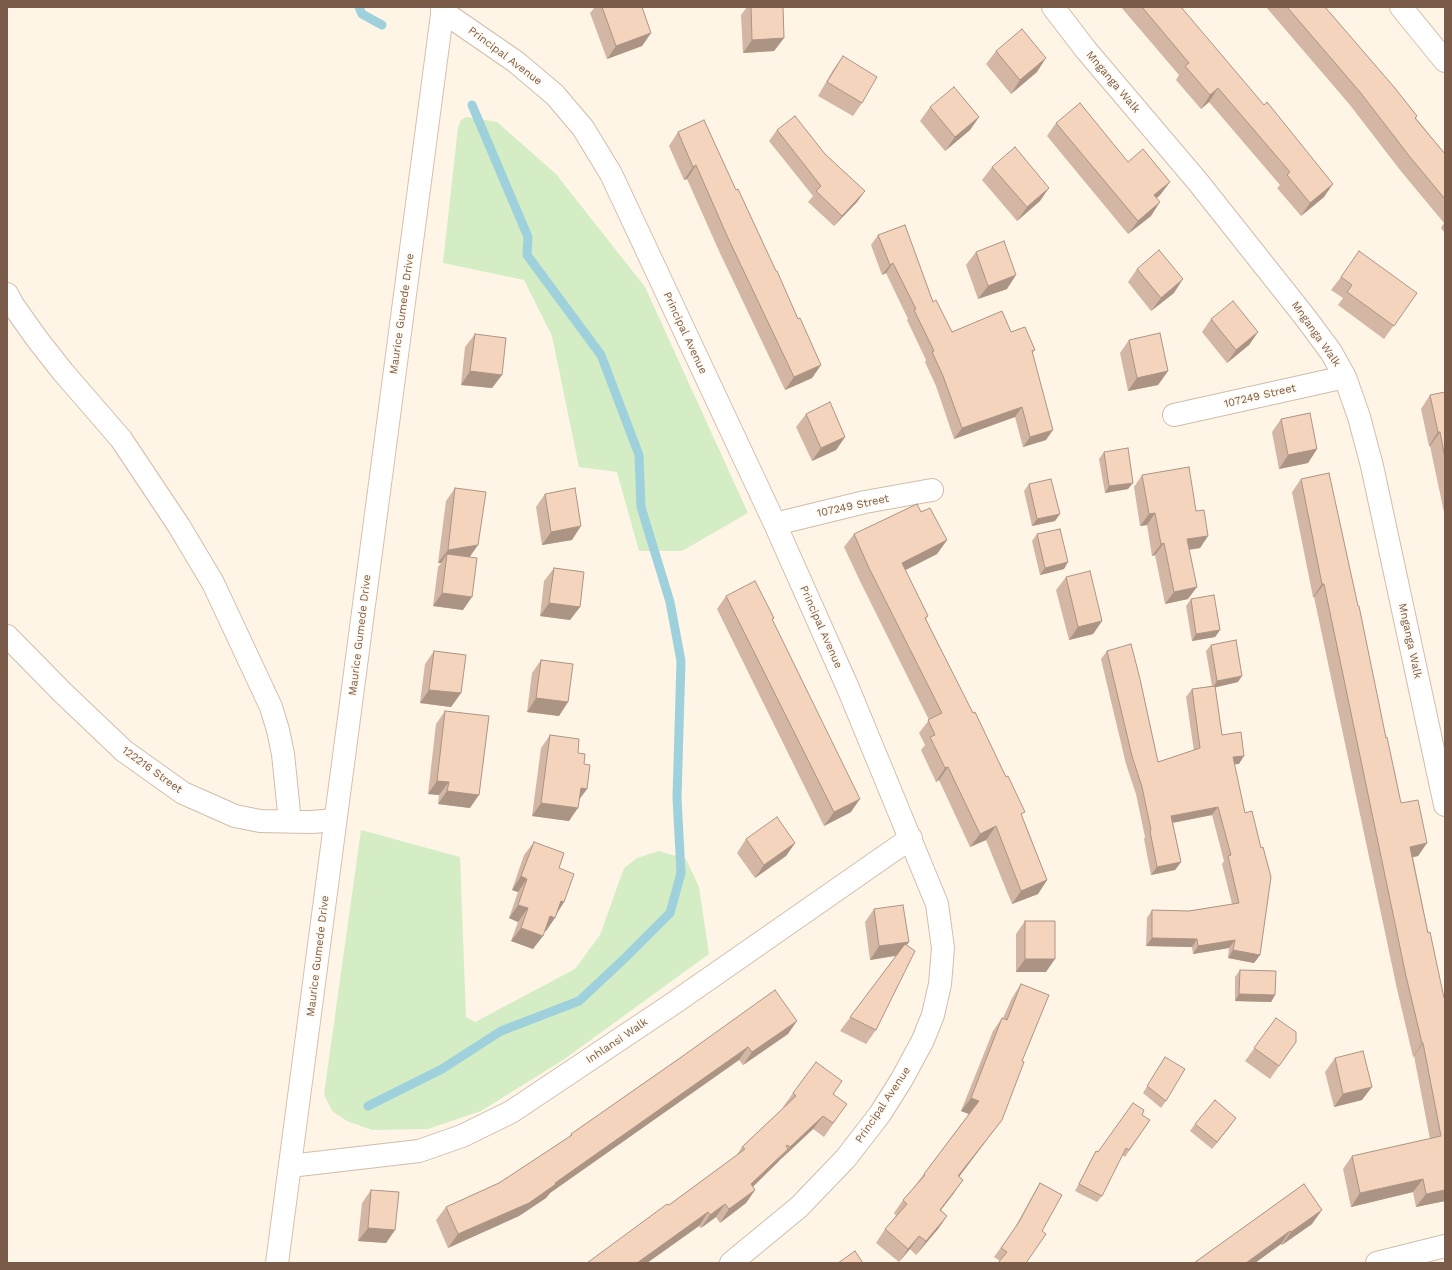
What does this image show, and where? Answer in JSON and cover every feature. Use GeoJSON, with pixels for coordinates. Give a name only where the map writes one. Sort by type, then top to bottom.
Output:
{"type":"FeatureCollection","features":[{"type":"Feature","properties":{"kind":"street","name":"Mnganga Walk"},"geometry":{"type":"LineString","coordinates":[[1053,7],[1086,50],[1198,182],[1306,317],[1331,352],[1345,377],[1359,416],[1372,466],[1445,805]]}},
{"type":"Feature","properties":{"kind":"street"},"geometry":{"type":"LineString","coordinates":[[1401,7],[1445,61]]}},
{"type":"Feature","properties":{"kind":"street","name":"Principal Avenue"},"geometry":{"type":"LineString","coordinates":[[442,9],[516,62],[555,94],[583,128],[611,174],[775,524],[848,688],[937,904],[943,948],[940,984],[933,1015],[923,1040],[902,1079],[846,1158],[799,1207],[731,1263]]}},
{"type":"Feature","properties":{"kind":"street","name":"Maurice Gumede Drive"},"geometry":{"type":"LineString","coordinates":[[277,1263],[442,9]]}},
{"type":"Feature","properties":{"kind":"street"},"geometry":{"type":"LineString","coordinates":[[7,294],[37,339],[63,372],[121,439],[179,526],[213,583],[271,707],[283,754],[290,822]]}},
{"type":"Feature","properties":{"kind":"street","name":"107249 Street"},"geometry":{"type":"LineString","coordinates":[[1174,415],[1345,377]]}},
{"type":"Feature","properties":{"kind":"street","name":"107249 Street"},"geometry":{"type":"LineString","coordinates":[[775,524],[865,502],[932,490]]}},
{"type":"Feature","properties":{"kind":"street","name":"122216 Street"},"geometry":{"type":"LineString","coordinates":[[7,636],[72,702],[124,751],[183,793],[235,816],[260,821],[312,822],[335,820]]}},
{"type":"Feature","properties":{"kind":"street","name":"Inhlansi Walk"},"geometry":{"type":"LineString","coordinates":[[290,1166],[419,1151],[462,1136],[511,1112],[674,1003],[911,838]]}},
{"type":"Feature","properties":{"kind":"street"},"geometry":{"type":"LineString","coordinates":[[1377,1263],[1445,1246]]}},
{"type":"Feature","properties":{"kind":"green space"},"geometry":{"type":"Polygon","coordinates":[[[466,117],[497,122],[556,174],[645,287],[748,513],[682,551],[639,551],[617,472],[579,467],[552,336],[524,280],[443,263],[458,127],[461,120],[466,117]]]}},
{"type":"Feature","properties":{"kind":"green space"},"geometry":{"type":"Polygon","coordinates":[[[361,830],[460,857],[466,1017],[475,1022],[575,969],[600,935],[624,868],[637,858],[659,851],[686,859],[699,887],[709,954],[563,1060],[481,1111],[428,1129],[372,1130],[347,1121],[332,1111],[324,1094],[361,830]]]}},
{"type":"Feature","properties":{"kind":"building"},"geometry":{"type":"Polygon","coordinates":[[[602,7],[642,7],[651,33],[616,46],[602,7]]]}},
{"type":"Feature","properties":{"kind":"building"},"geometry":{"type":"Polygon","coordinates":[[[751,7],[783,7],[784,38],[752,40],[751,7]]]}},
{"type":"Feature","properties":{"kind":"building"},"geometry":{"type":"Polygon","coordinates":[[[1142,7],[1181,7],[1264,105],[1267,102],[1333,184],[1310,203],[1287,175],[1290,172],[1218,88],[1210,95],[1185,66],[1189,63],[1142,7]]]}},
{"type":"Feature","properties":{"kind":"building"},"geometry":{"type":"Polygon","coordinates":[[[1287,7],[1325,7],[1394,87],[1417,116],[1415,118],[1445,154],[1445,199],[1410,157],[1360,92],[1287,7]]]}},
{"type":"Feature","properties":{"kind":"building"},"geometry":{"type":"Polygon","coordinates":[[[1022,29],[1046,58],[1020,80],[996,51],[1022,29]]]}},
{"type":"Feature","properties":{"kind":"building"},"geometry":{"type":"Polygon","coordinates":[[[843,56],[877,77],[862,103],[827,82],[843,56]]]}},
{"type":"Feature","properties":{"kind":"building"},"geometry":{"type":"Polygon","coordinates":[[[954,87],[979,117],[955,137],[930,107],[954,87]]]}},
{"type":"Feature","properties":{"kind":"building"},"geometry":{"type":"Polygon","coordinates":[[[1080,103],[1128,162],[1143,149],[1170,182],[1154,195],[1160,202],[1138,221],[1056,123],[1080,103]]]}},
{"type":"Feature","properties":{"kind":"building"},"geometry":{"type":"Polygon","coordinates":[[[795,116],[825,154],[865,191],[842,216],[816,191],[821,186],[777,130],[795,116]]]}},
{"type":"Feature","properties":{"kind":"building"},"geometry":{"type":"Polygon","coordinates":[[[704,120],[736,190],[738,189],[777,271],[798,319],[800,318],[821,365],[794,377],[728,238],[696,165],[693,167],[678,132],[704,120]]]}},
{"type":"Feature","properties":{"kind":"building"},"geometry":{"type":"Polygon","coordinates":[[[1015,147],[1049,188],[1027,207],[992,167],[1015,147]]]}},
{"type":"Feature","properties":{"kind":"building"},"geometry":{"type":"Polygon","coordinates":[[[905,225],[933,302],[936,300],[952,332],[1002,311],[1011,332],[1025,327],[1035,350],[1032,351],[1053,430],[1030,437],[1022,407],[962,428],[943,376],[932,352],[934,351],[914,310],[916,309],[893,263],[890,265],[878,235],[905,225]]]}},
{"type":"Feature","properties":{"kind":"building"},"geometry":{"type":"Polygon","coordinates":[[[1004,241],[1016,275],[988,286],[976,252],[1004,241]]]}},
{"type":"Feature","properties":{"kind":"building"},"geometry":{"type":"Polygon","coordinates":[[[1159,250],[1183,279],[1161,298],[1137,269],[1159,250]]]}},
{"type":"Feature","properties":{"kind":"building"},"geometry":{"type":"Polygon","coordinates":[[[1359,251],[1417,293],[1394,326],[1347,292],[1352,285],[1341,277],[1359,251]]]}},
{"type":"Feature","properties":{"kind":"building"},"geometry":{"type":"Polygon","coordinates":[[[1233,301],[1258,332],[1236,350],[1211,319],[1233,301]]]}},
{"type":"Feature","properties":{"kind":"building"},"geometry":{"type":"Polygon","coordinates":[[[1160,333],[1168,371],[1137,378],[1129,340],[1160,333]]]}},
{"type":"Feature","properties":{"kind":"building"},"geometry":{"type":"Polygon","coordinates":[[[475,334],[506,338],[502,375],[470,371],[475,334]]]}},
{"type":"Feature","properties":{"kind":"building"},"geometry":{"type":"Polygon","coordinates":[[[1445,392],[1445,458],[1430,395],[1445,392]]]}},
{"type":"Feature","properties":{"kind":"building"},"geometry":{"type":"Polygon","coordinates":[[[830,402],[845,437],[821,448],[806,414],[830,402]]]}},
{"type":"Feature","properties":{"kind":"building"},"geometry":{"type":"Polygon","coordinates":[[[1310,413],[1317,449],[1288,455],[1281,419],[1310,413]]]}},
{"type":"Feature","properties":{"kind":"building"},"geometry":{"type":"Polygon","coordinates":[[[1128,448],[1133,483],[1109,486],[1104,452],[1128,448]]]}},
{"type":"Feature","properties":{"kind":"building"},"geometry":{"type":"Polygon","coordinates":[[[1189,467],[1196,511],[1204,510],[1208,536],[1187,539],[1197,587],[1174,592],[1164,543],[1161,544],[1155,513],[1149,514],[1142,475],[1189,467]]]}},
{"type":"Feature","properties":{"kind":"building"},"geometry":{"type":"Polygon","coordinates":[[[1329,473],[1401,803],[1418,800],[1427,843],[1410,847],[1428,933],[1430,932],[1445,998],[1445,1190],[1426,1194],[1423,1179],[1360,1193],[1352,1156],[1441,1136],[1423,1043],[1406,976],[1301,479],[1329,473]]]}},
{"type":"Feature","properties":{"kind":"building"},"geometry":{"type":"Polygon","coordinates":[[[1051,479],[1060,514],[1037,519],[1029,484],[1051,479]]]}},
{"type":"Feature","properties":{"kind":"building"},"geometry":{"type":"Polygon","coordinates":[[[455,488],[486,492],[478,545],[448,550],[455,488]]]}},
{"type":"Feature","properties":{"kind":"building"},"geometry":{"type":"Polygon","coordinates":[[[575,488],[581,526],[551,532],[545,494],[575,488]]]}},
{"type":"Feature","properties":{"kind":"building"},"geometry":{"type":"Polygon","coordinates":[[[917,504],[921,512],[930,508],[947,540],[902,563],[928,616],[925,618],[973,713],[975,712],[1006,777],[1008,776],[1025,812],[1021,814],[1047,880],[1021,891],[996,826],[980,834],[948,767],[945,768],[930,737],[935,735],[928,720],[942,713],[869,568],[854,534],[917,504]]]}},
{"type":"Feature","properties":{"kind":"building"},"geometry":{"type":"Polygon","coordinates":[[[1060,529],[1068,562],[1045,568],[1037,534],[1060,529]]]}},
{"type":"Feature","properties":{"kind":"building"},"geometry":{"type":"Polygon","coordinates":[[[447,554],[477,558],[472,597],[442,593],[447,554]]]}},
{"type":"Feature","properties":{"kind":"building"},"geometry":{"type":"Polygon","coordinates":[[[554,568],[584,572],[580,607],[549,603],[554,568]]]}},
{"type":"Feature","properties":{"kind":"building"},"geometry":{"type":"Polygon","coordinates":[[[1090,571],[1102,621],[1078,627],[1066,577],[1090,571]]]}},
{"type":"Feature","properties":{"kind":"building"},"geometry":{"type":"Polygon","coordinates":[[[755,581],[860,799],[834,812],[726,596],[755,581]]]}},
{"type":"Feature","properties":{"kind":"building"},"geometry":{"type":"Polygon","coordinates":[[[1214,595],[1220,630],[1196,634],[1191,599],[1214,595]]]}},
{"type":"Feature","properties":{"kind":"building"},"geometry":{"type":"Polygon","coordinates":[[[1236,640],[1242,676],[1217,681],[1211,645],[1236,640]]]}},
{"type":"Feature","properties":{"kind":"building"},"geometry":{"type":"Polygon","coordinates":[[[1131,644],[1158,762],[1200,748],[1192,689],[1215,686],[1222,735],[1241,732],[1244,756],[1233,757],[1245,813],[1252,811],[1261,848],[1263,847],[1271,877],[1260,955],[1233,950],[1235,940],[1198,946],[1197,939],[1152,938],[1152,910],[1189,911],[1239,903],[1228,856],[1231,855],[1218,807],[1171,816],[1181,862],[1157,867],[1142,787],[1132,756],[1107,651],[1131,644]]]}},
{"type":"Feature","properties":{"kind":"building"},"geometry":{"type":"Polygon","coordinates":[[[434,651],[466,655],[461,693],[429,690],[434,651]]]}},
{"type":"Feature","properties":{"kind":"building"},"geometry":{"type":"Polygon","coordinates":[[[541,660],[573,664],[568,702],[536,698],[541,660]]]}},
{"type":"Feature","properties":{"kind":"building"},"geometry":{"type":"Polygon","coordinates":[[[445,711],[489,716],[479,795],[447,791],[449,782],[437,781],[445,711]]]}},
{"type":"Feature","properties":{"kind":"building"},"geometry":{"type":"Polygon","coordinates":[[[550,735],[579,739],[578,753],[585,754],[584,764],[590,765],[587,789],[581,788],[578,808],[541,803],[550,735]]]}},
{"type":"Feature","properties":{"kind":"building"},"geometry":{"type":"Polygon","coordinates":[[[777,817],[795,843],[764,865],[746,839],[777,817]]]}},
{"type":"Feature","properties":{"kind":"building"},"geometry":{"type":"Polygon","coordinates":[[[534,842],[564,853],[559,868],[574,874],[564,902],[561,901],[555,918],[550,916],[543,936],[521,928],[528,908],[518,905],[527,879],[521,876],[534,842]]]}},
{"type":"Feature","properties":{"kind":"building"},"geometry":{"type":"Polygon","coordinates":[[[903,905],[909,942],[879,946],[874,909],[903,905]]]}},
{"type":"Feature","properties":{"kind":"building"},"geometry":{"type":"Polygon","coordinates":[[[1025,921],[1055,921],[1055,959],[1025,959],[1025,921]]]}},
{"type":"Feature","properties":{"kind":"building"},"geometry":{"type":"Polygon","coordinates":[[[905,944],[915,951],[876,1030],[850,1017],[905,944]]]}},
{"type":"Feature","properties":{"kind":"building"},"geometry":{"type":"Polygon","coordinates":[[[1240,970],[1276,971],[1275,995],[1239,994],[1240,970]]]}},
{"type":"Feature","properties":{"kind":"building"},"geometry":{"type":"Polygon","coordinates":[[[1021,984],[1049,995],[1022,1061],[1024,1062],[1002,1120],[958,1176],[963,1180],[940,1210],[947,1216],[926,1241],[919,1236],[908,1249],[885,1229],[907,1204],[903,1200],[925,1175],[924,1174],[979,1101],[971,1098],[1002,1018],[1007,1020],[1021,984]]]}},
{"type":"Feature","properties":{"kind":"building"},"geometry":{"type":"Polygon","coordinates":[[[775,990],[797,1021],[752,1052],[748,1047],[555,1183],[556,1184],[529,1203],[458,1234],[446,1207],[499,1183],[572,1135],[571,1134],[775,990]]]}},
{"type":"Feature","properties":{"kind":"building"},"geometry":{"type":"Polygon","coordinates":[[[1276,1018],[1296,1032],[1296,1042],[1279,1066],[1254,1048],[1276,1018]]]}},
{"type":"Feature","properties":{"kind":"building"},"geometry":{"type":"Polygon","coordinates":[[[1363,1051],[1372,1087],[1343,1094],[1335,1058],[1363,1051]]]}},
{"type":"Feature","properties":{"kind":"building"},"geometry":{"type":"Polygon","coordinates":[[[1165,1057],[1185,1069],[1166,1101],[1147,1086],[1165,1057]]]}},
{"type":"Feature","properties":{"kind":"building"},"geometry":{"type":"Polygon","coordinates":[[[816,1062],[842,1081],[833,1094],[847,1104],[833,1123],[823,1116],[790,1147],[787,1145],[786,1146],[788,1149],[751,1184],[755,1190],[729,1209],[725,1204],[710,1215],[708,1212],[637,1263],[587,1263],[745,1149],[742,1147],[796,1096],[793,1093],[816,1062]]]}},
{"type":"Feature","properties":{"kind":"building"},"geometry":{"type":"Polygon","coordinates":[[[1215,1100],[1236,1118],[1217,1142],[1195,1124],[1215,1100]]]}},
{"type":"Feature","properties":{"kind":"building"},"geometry":{"type":"Polygon","coordinates":[[[1133,1103],[1144,1110],[1142,1115],[1150,1120],[1129,1150],[1126,1148],[1102,1196],[1079,1184],[1096,1151],[1098,1152],[1133,1103]]]}},
{"type":"Feature","properties":{"kind":"building"},"geometry":{"type":"Polygon","coordinates":[[[1040,1183],[1062,1195],[1042,1231],[1046,1234],[1026,1263],[998,1263],[1007,1252],[1001,1248],[1019,1222],[1040,1183]]]}},
{"type":"Feature","properties":{"kind":"building"},"geometry":{"type":"Polygon","coordinates":[[[1304,1184],[1322,1210],[1246,1263],[1194,1263],[1304,1184]]]}},
{"type":"Feature","properties":{"kind":"building"},"geometry":{"type":"Polygon","coordinates":[[[371,1190],[399,1192],[395,1230],[368,1228],[371,1190]]]}},
{"type":"Feature","properties":{"kind":"building"},"geometry":{"type":"Polygon","coordinates":[[[855,1251],[863,1263],[838,1263],[855,1251]]]}},
{"type":"Feature","properties":{"kind":"waterway"},"geometry":{"type":"LineString","coordinates":[[359,7],[362,14],[382,25]]}},
{"type":"Feature","properties":{"kind":"waterway"},"geometry":{"type":"LineString","coordinates":[[368,1106],[442,1069],[501,1031],[579,1001],[670,913],[681,873],[677,798],[681,661],[670,602],[641,507],[639,455],[601,355],[527,255],[528,237],[472,105]]}}]}
